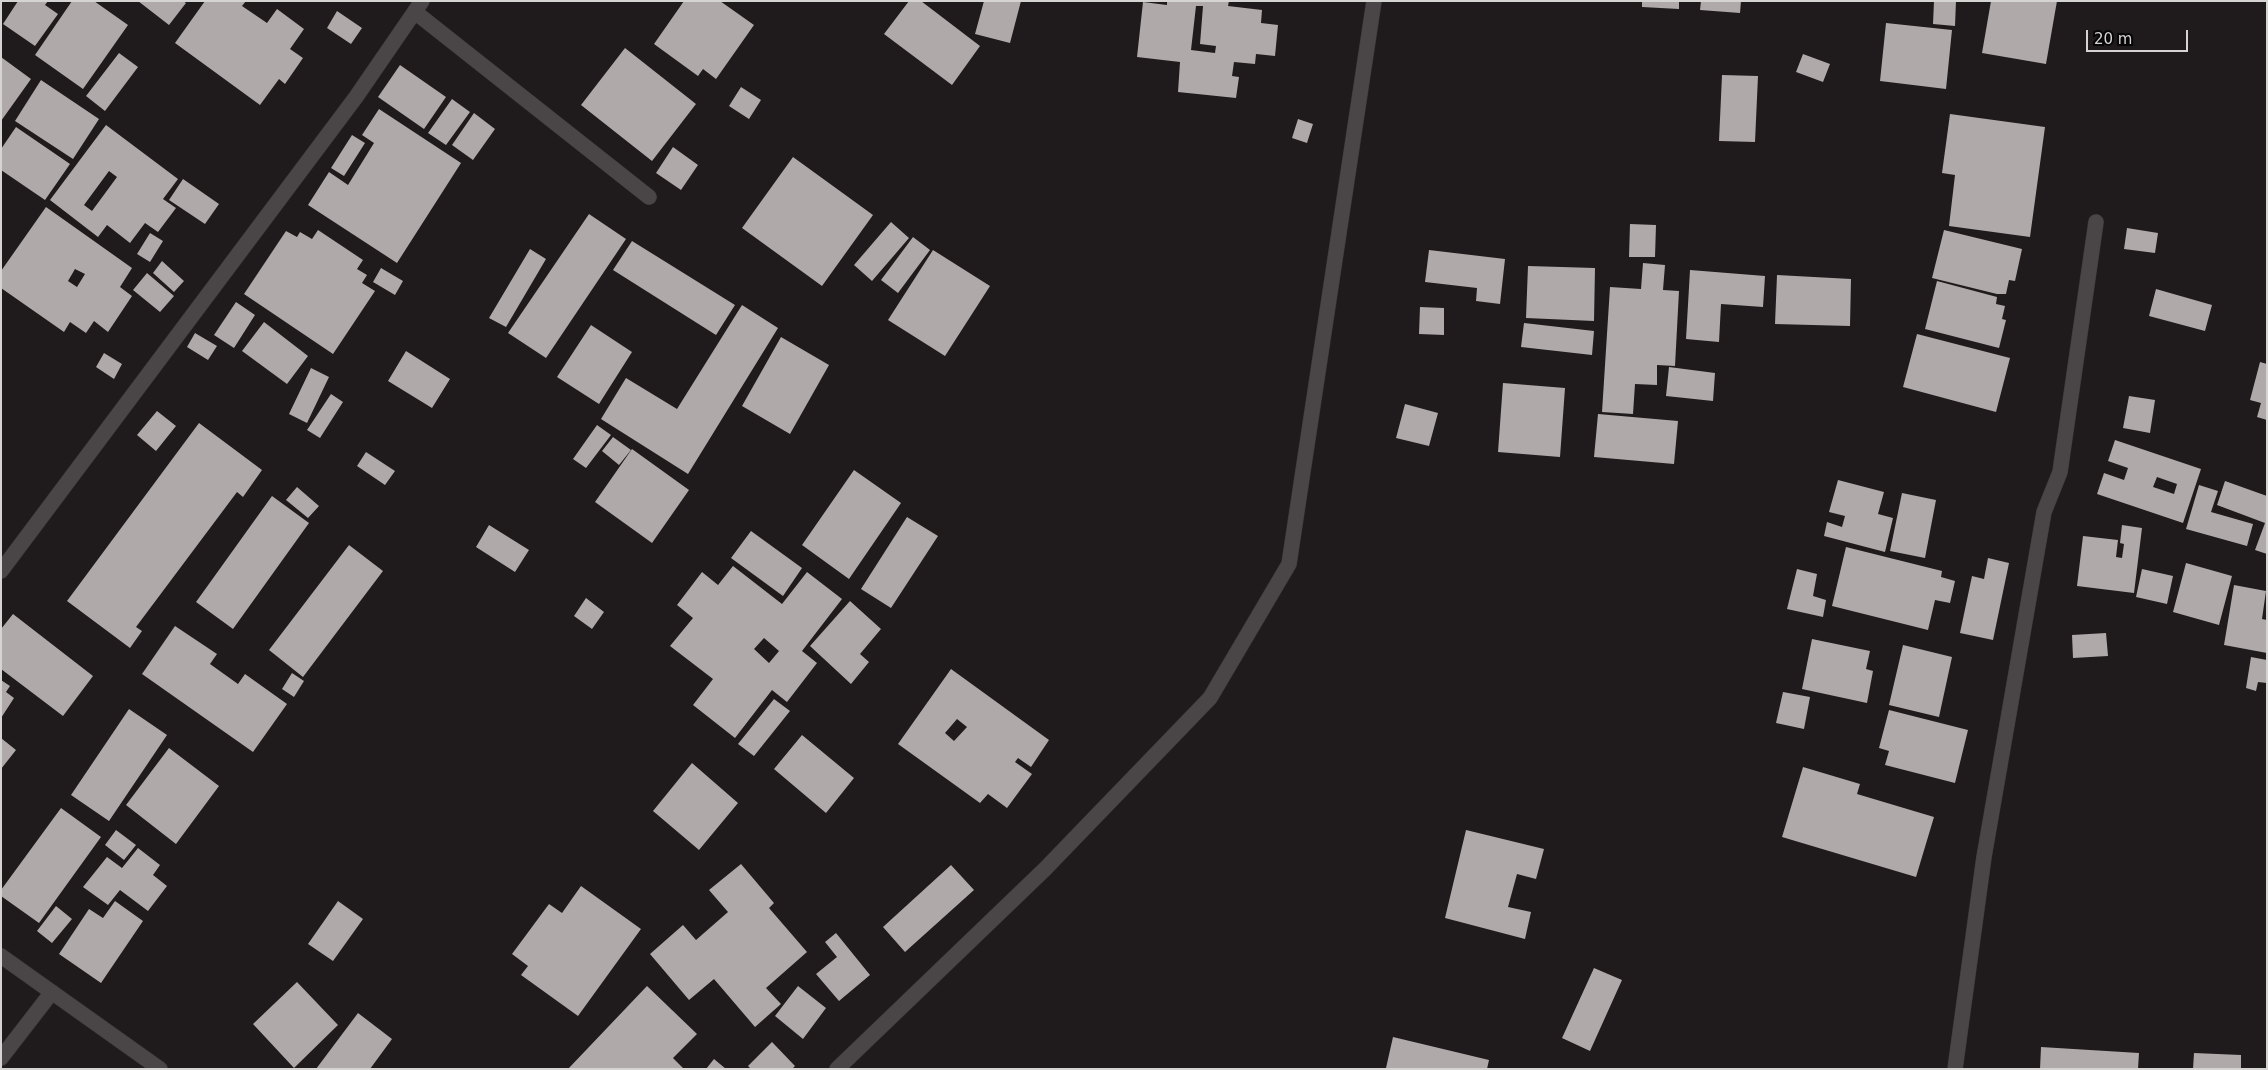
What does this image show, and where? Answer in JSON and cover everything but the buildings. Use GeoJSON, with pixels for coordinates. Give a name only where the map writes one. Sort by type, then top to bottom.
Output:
{"type":"FeatureCollection","features":[{"type":"Feature","properties":{"kind":"street"},"geometry":{"type":"LineString","coordinates":[[837,1069],[1045,869],[1210,698],[1289,564],[1374,1]]}},
{"type":"Feature","properties":{"kind":"street"},"geometry":{"type":"LineString","coordinates":[[1,571],[356,98],[419,7],[649,197]]}},
{"type":"Feature","properties":{"kind":"street"},"geometry":{"type":"LineString","coordinates":[[1956,1069],[1984,856],[2044,512],[2060,472],[2096,222]]}},
{"type":"Feature","properties":{"kind":"street"},"geometry":{"type":"LineString","coordinates":[[1,956],[160,1069]]}},
{"type":"Feature","properties":{"kind":"street"},"geometry":{"type":"LineString","coordinates":[[1,1058],[52,992]]}}]}
